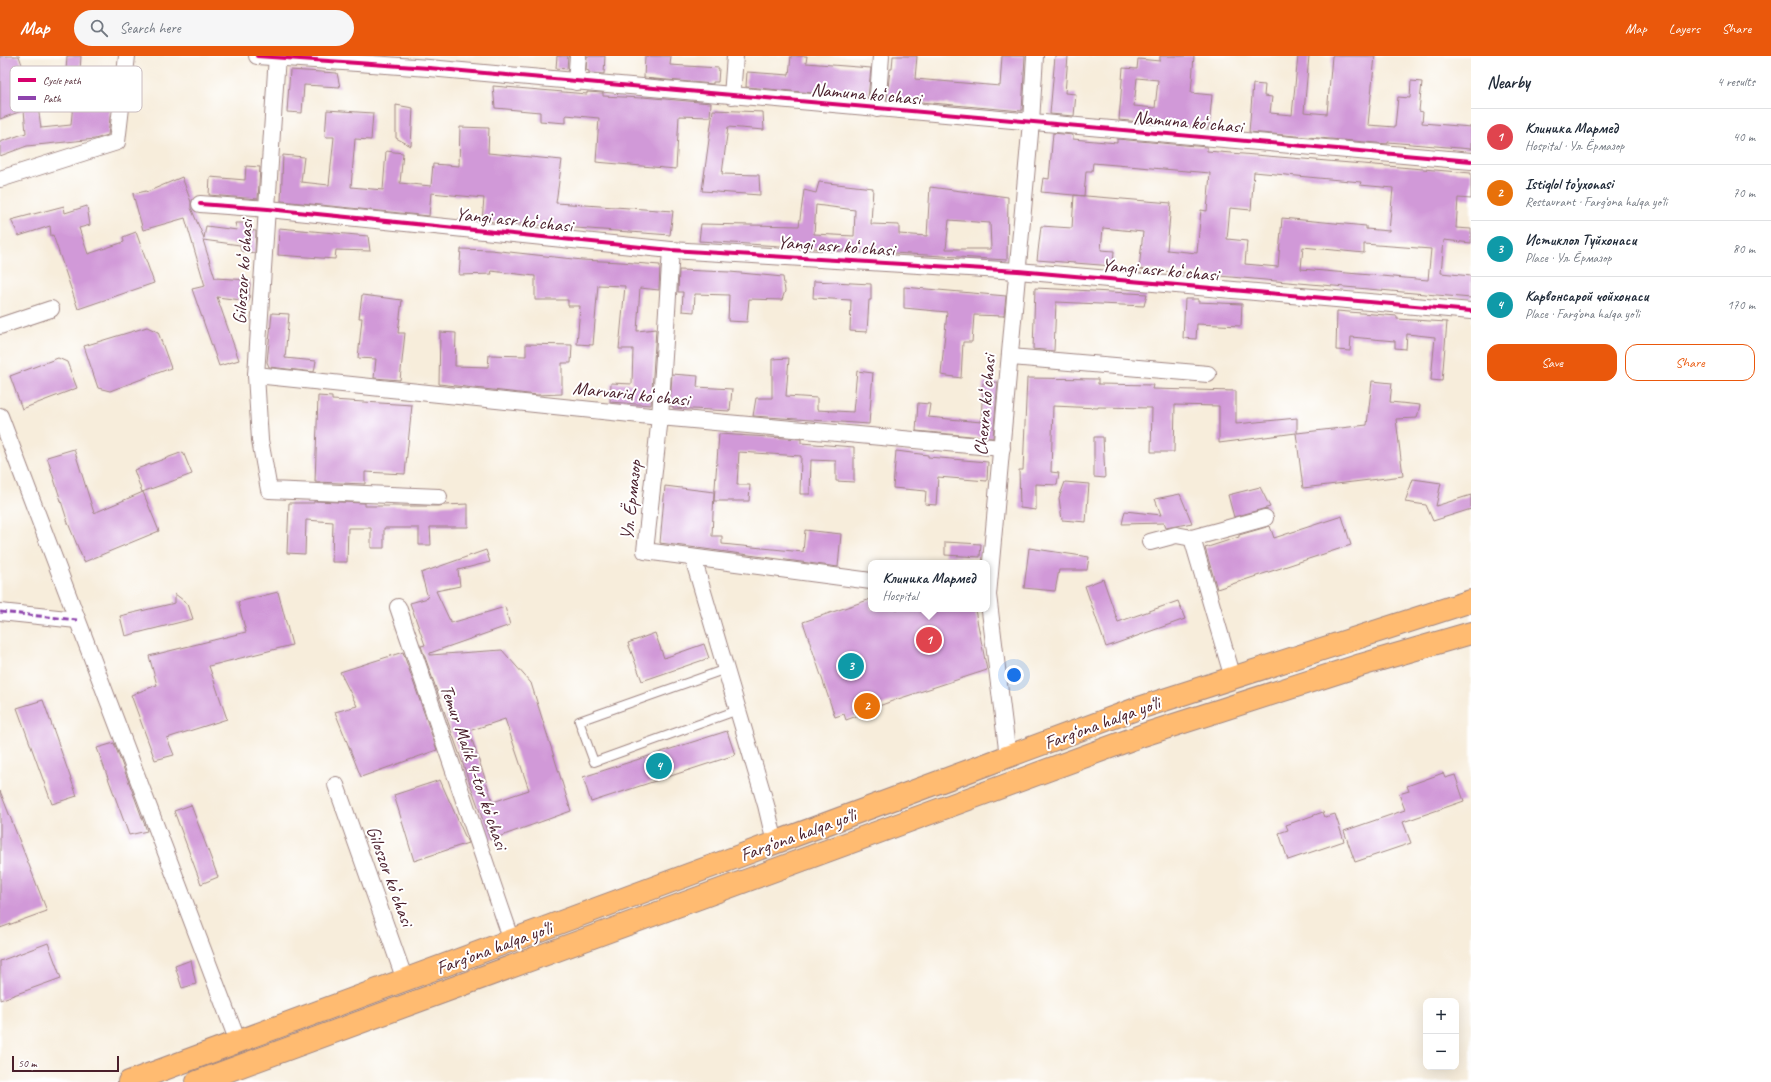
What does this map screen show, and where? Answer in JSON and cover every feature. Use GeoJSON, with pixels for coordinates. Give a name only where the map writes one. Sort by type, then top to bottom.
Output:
{"type":"FeatureCollection","features":[{"type":"Feature","properties":{"kind":"highway","name":"Farg‘ona halqa yo‘li"},"geometry":{"type":"LineString","coordinates":[[129,1082],[1136,709],[1471,601]]}},
{"type":"Feature","properties":{"kind":"highway","name":"Farg‘ona halqa yo‘li"},"geometry":{"type":"LineString","coordinates":[[197,1082],[1143,735],[1361,665],[1471,633]]}},
{"type":"Feature","properties":{"kind":"highway"},"geometry":{"type":"LineString","coordinates":[[344,1003],[354,1024]]}},
{"type":"Feature","properties":{"kind":"street"},"geometry":{"type":"LineString","coordinates":[[126,66],[127,56]]}},
{"type":"Feature","properties":{"kind":"street","name":"Namuna koʻchasi"},"geometry":{"type":"LineString","coordinates":[[257,56],[430,62],[576,82],[1471,161]]}},
{"type":"Feature","properties":{"kind":"street"},"geometry":{"type":"LineString","coordinates":[[576,82],[578,56]]}},
{"type":"Feature","properties":{"kind":"street"},"geometry":{"type":"LineString","coordinates":[[732,96],[735,56]]}},
{"type":"Feature","properties":{"kind":"street"},"geometry":{"type":"LineString","coordinates":[[877,109],[881,56]]}},
{"type":"Feature","properties":{"kind":"street","name":"Chexra koʻchasi"},"geometry":{"type":"LineString","coordinates":[[990,574],[1031,122],[1035,56]]}},
{"type":"Feature","properties":{"kind":"street","name":"Giloszor koʻchasi"},"geometry":{"type":"LineString","coordinates":[[277,57],[256,374],[260,440],[269,490],[439,497]]}},
{"type":"Feature","properties":{"kind":"street"},"geometry":{"type":"LineString","coordinates":[[0,179],[117,142],[120,112]]}},
{"type":"Feature","properties":{"kind":"street","name":"Yangi asr koʻchasi"},"geometry":{"type":"LineString","coordinates":[[200,204],[268,209],[671,250],[1018,271],[1471,311]]}},
{"type":"Feature","properties":{"kind":"street","name":"Ул. Ёрмазор"},"geometry":{"type":"LineString","coordinates":[[671,250],[660,417],[645,551],[868,581]]}},
{"type":"Feature","properties":{"kind":"street"},"geometry":{"type":"LineString","coordinates":[[0,326],[51,309]]}},
{"type":"Feature","properties":{"kind":"street"},"geometry":{"type":"LineString","coordinates":[[1010,357],[1208,374]]}},
{"type":"Feature","properties":{"kind":"street","name":"Marvarid koʻchasi"},"geometry":{"type":"LineString","coordinates":[[256,374],[660,417],[1002,448]]}},
{"type":"Feature","properties":{"kind":"street"},"geometry":{"type":"LineString","coordinates":[[0,416],[238,1042]]}},
{"type":"Feature","properties":{"kind":"street"},"geometry":{"type":"LineString","coordinates":[[1150,542],[1176,535],[1192,538],[1265,518]]}},
{"type":"Feature","properties":{"kind":"street"},"geometry":{"type":"LineString","coordinates":[[1192,538],[1234,678]]}},
{"type":"Feature","properties":{"kind":"street"},"geometry":{"type":"LineString","coordinates":[[693,558],[776,843]]}},
{"type":"Feature","properties":{"kind":"street","name":"Temur Malik 4-tor koʻchasi"},"geometry":{"type":"LineString","coordinates":[[398,606],[512,941]]}},
{"type":"Feature","properties":{"kind":"street","name":"Chexra koʻchasi"},"geometry":{"type":"LineString","coordinates":[[990,611],[1008,757]]}},
{"type":"Feature","properties":{"kind":"street"},"geometry":{"type":"LineString","coordinates":[[0,612],[77,620]]}},
{"type":"Feature","properties":{"kind":"street","name":"Giloszor koʻchasi"},"geometry":{"type":"LineString","coordinates":[[336,785],[405,980]]}},
{"type":"Feature","properties":{"kind":"lane"},"geometry":{"type":"LineString","coordinates":[[726,669],[579,721],[594,762],[738,710]]}},
{"type":"Feature","properties":{"kind":"building"},"geometry":{"type":"Polygon","coordinates":[[[0,56],[19,56],[23,66],[10,66],[10,112],[19,112],[0,119],[0,56]]]}},
{"type":"Feature","properties":{"kind":"building"},"geometry":{"type":"Polygon","coordinates":[[[67,56],[81,56],[80,66],[66,66],[67,56]]]}},
{"type":"Feature","properties":{"kind":"building"},"geometry":{"type":"Polygon","coordinates":[[[557,56],[568,56],[567,69],[556,68],[557,56]]]}},
{"type":"Feature","properties":{"kind":"building"},"geometry":{"type":"Polygon","coordinates":[[[587,56],[605,56],[604,74],[589,73],[589,71],[586,70],[587,56]]]}},
{"type":"Feature","properties":{"kind":"building"},"geometry":{"type":"Polygon","coordinates":[[[645,56],[671,56],[670,65],[719,68],[718,82],[713,82],[713,84],[644,78],[645,56]]]}},
{"type":"Feature","properties":{"kind":"building"},"geometry":{"type":"Polygon","coordinates":[[[791,56],[807,56],[806,63],[871,68],[868,98],[746,87],[747,72],[789,75],[791,56]]]}},
{"type":"Feature","properties":{"kind":"building"},"geometry":{"type":"Polygon","coordinates":[[[893,56],[917,56],[915,79],[1000,86],[1002,56],[1025,56],[1022,111],[887,99],[893,56]]]}},
{"type":"Feature","properties":{"kind":"building"},"geometry":{"type":"Polygon","coordinates":[[[1055,56],[1068,56],[1065,93],[1076,94],[1074,116],[1050,114],[1055,56]]]}},
{"type":"Feature","properties":{"kind":"building"},"geometry":{"type":"Polygon","coordinates":[[[1160,56],[1194,56],[1191,93],[1212,95],[1209,128],[1119,120],[1123,68],[1137,69],[1138,59],[1160,61],[1160,56]],[[1137,78],[1134,106],[1155,108],[1158,80],[1137,78]]]}},
{"type":"Feature","properties":{"kind":"building"},"geometry":{"type":"Polygon","coordinates":[[[1298,56],[1309,56],[1304,112],[1327,114],[1332,56],[1375,56],[1368,125],[1395,127],[1398,97],[1410,98],[1411,81],[1422,82],[1419,111],[1423,112],[1422,123],[1471,127],[1471,149],[1388,142],[1388,144],[1249,132],[1253,84],[1265,85],[1264,96],[1272,97],[1270,113],[1292,115],[1298,56]]]}},
{"type":"Feature","properties":{"kind":"building"},"geometry":{"type":"Polygon","coordinates":[[[290,70],[337,73],[340,87],[304,85],[302,113],[287,112],[290,70]]]}},
{"type":"Feature","properties":{"kind":"building"},"geometry":{"type":"Polygon","coordinates":[[[493,86],[587,94],[587,92],[603,93],[603,96],[642,97],[711,103],[710,117],[679,116],[676,169],[596,162],[599,118],[566,115],[566,123],[540,121],[540,112],[495,108],[493,86]]]}},
{"type":"Feature","properties":{"kind":"building"},"geometry":{"type":"Polygon","coordinates":[[[396,105],[413,108],[411,146],[396,138],[396,105]]]}},
{"type":"Feature","properties":{"kind":"building"},"geometry":{"type":"Polygon","coordinates":[[[327,110],[373,113],[371,140],[355,139],[351,187],[383,190],[386,151],[403,153],[400,183],[431,186],[433,164],[459,166],[460,127],[489,128],[488,153],[562,160],[556,203],[673,211],[670,235],[482,221],[484,198],[431,193],[429,216],[281,201],[283,155],[304,157],[301,182],[329,185],[334,137],[325,137],[327,110]]]}},
{"type":"Feature","properties":{"kind":"building"},"geometry":{"type":"Polygon","coordinates":[[[713,110],[763,112],[764,130],[728,127],[722,174],[759,175],[760,195],[702,191],[713,110]]]}},
{"type":"Feature","properties":{"kind":"building"},"geometry":{"type":"Polygon","coordinates":[[[24,112],[39,112],[41,128],[71,125],[72,112],[109,112],[108,135],[95,139],[27,146],[0,156],[0,142],[26,133],[24,112]]]}},
{"type":"Feature","properties":{"kind":"building"},"geometry":{"type":"Polygon","coordinates":[[[1053,133],[1073,135],[1073,139],[1117,143],[1117,139],[1207,147],[1207,151],[1471,173],[1471,199],[1458,198],[1456,228],[1471,229],[1471,243],[1444,240],[1441,273],[1471,276],[1471,298],[1139,269],[1143,232],[1103,228],[1101,250],[1114,251],[1113,266],[1037,260],[1041,226],[1072,228],[1074,195],[1041,192],[1043,178],[1049,179],[1053,133]],[[1093,163],[1092,171],[1086,171],[1084,196],[1171,203],[1167,250],[1197,253],[1201,210],[1207,211],[1210,173],[1093,163]],[[1254,172],[1251,210],[1230,208],[1227,239],[1247,241],[1245,264],[1278,267],[1282,218],[1366,226],[1366,229],[1389,231],[1393,188],[1360,185],[1361,182],[1254,172]],[[1364,244],[1364,253],[1303,247],[1301,269],[1428,280],[1431,249],[1364,244]]]}},
{"type":"Feature","properties":{"kind":"building"},"geometry":{"type":"Polygon","coordinates":[[[246,166],[260,167],[258,199],[209,195],[210,177],[245,180],[246,166]]]}},
{"type":"Feature","properties":{"kind":"building"},"geometry":{"type":"Polygon","coordinates":[[[182,177],[191,202],[191,208],[204,238],[206,226],[237,230],[235,223],[249,223],[249,230],[256,231],[255,253],[241,251],[240,245],[203,240],[215,278],[250,280],[249,301],[217,297],[239,360],[219,366],[192,289],[205,286],[185,218],[143,230],[133,194],[147,192],[182,177]]]}},
{"type":"Feature","properties":{"kind":"building"},"geometry":{"type":"Polygon","coordinates":[[[819,182],[873,188],[871,224],[899,225],[899,234],[927,236],[930,187],[1008,197],[1007,260],[699,241],[701,224],[799,226],[804,190],[816,193],[819,182]],[[816,205],[814,234],[854,236],[855,210],[816,205]],[[949,220],[946,249],[991,249],[990,223],[949,220]]]}},
{"type":"Feature","properties":{"kind":"building"},"geometry":{"type":"Polygon","coordinates":[[[64,206],[65,213],[87,206],[90,225],[79,228],[88,254],[124,242],[123,237],[136,232],[154,283],[78,309],[53,235],[51,236],[50,226],[19,236],[11,220],[64,206]]]}},
{"type":"Feature","properties":{"kind":"building"},"geometry":{"type":"Polygon","coordinates":[[[279,228],[368,236],[370,251],[336,250],[335,259],[278,255],[279,228]]]}},
{"type":"Feature","properties":{"kind":"building"},"geometry":{"type":"Polygon","coordinates":[[[461,249],[491,250],[582,260],[660,265],[659,290],[640,288],[637,331],[656,329],[651,405],[610,402],[611,383],[632,384],[633,349],[619,349],[625,286],[598,285],[593,345],[577,344],[580,306],[568,306],[568,300],[535,300],[535,276],[491,271],[492,274],[459,275],[461,249]]]}},
{"type":"Feature","properties":{"kind":"building"},"geometry":{"type":"Polygon","coordinates":[[[679,270],[730,272],[783,277],[785,291],[782,300],[749,299],[747,322],[728,321],[729,295],[695,294],[694,312],[682,311],[683,292],[678,292],[679,270]]]}},
{"type":"Feature","properties":{"kind":"building"},"geometry":{"type":"Polygon","coordinates":[[[814,281],[871,284],[871,300],[869,300],[867,332],[850,331],[851,300],[813,298],[814,281]]]}},
{"type":"Feature","properties":{"kind":"building"},"geometry":{"type":"Polygon","coordinates":[[[904,287],[1006,296],[1004,316],[974,315],[972,342],[963,342],[961,378],[941,375],[947,312],[904,308],[904,287]]]}},
{"type":"Feature","properties":{"kind":"building"},"geometry":{"type":"Polygon","coordinates":[[[1035,288],[1147,294],[1144,306],[1056,302],[1054,351],[1033,349],[1035,288]]]}},
{"type":"Feature","properties":{"kind":"building"},"geometry":{"type":"Polygon","coordinates":[[[362,295],[402,300],[398,333],[405,333],[400,380],[374,378],[376,359],[358,358],[362,318],[359,318],[362,295]]]}},
{"type":"Feature","properties":{"kind":"building"},"geometry":{"type":"Polygon","coordinates":[[[1185,299],[1198,299],[1198,302],[1242,304],[1241,326],[1197,324],[1196,339],[1183,338],[1185,299]]]}},
{"type":"Feature","properties":{"kind":"building"},"geometry":{"type":"Polygon","coordinates":[[[1337,311],[1397,316],[1397,319],[1447,322],[1442,381],[1431,380],[1435,337],[1407,334],[1406,349],[1395,348],[1395,341],[1351,337],[1350,351],[1336,350],[1337,311]]]}},
{"type":"Feature","properties":{"kind":"building"},"geometry":{"type":"Polygon","coordinates":[[[272,313],[289,314],[285,358],[316,361],[314,372],[269,367],[267,362],[272,313]]]}},
{"type":"Feature","properties":{"kind":"building"},"geometry":{"type":"Polygon","coordinates":[[[147,327],[158,332],[171,368],[110,391],[98,388],[84,346],[147,327]]]}},
{"type":"Feature","properties":{"kind":"building"},"geometry":{"type":"Polygon","coordinates":[[[440,332],[456,333],[455,366],[488,367],[489,355],[526,356],[526,344],[572,345],[571,363],[562,363],[562,394],[537,395],[439,384],[440,332]]]}},
{"type":"Feature","properties":{"kind":"building"},"geometry":{"type":"Polygon","coordinates":[[[58,358],[67,362],[77,388],[22,409],[10,376],[58,358]]]}},
{"type":"Feature","properties":{"kind":"building"},"geometry":{"type":"Polygon","coordinates":[[[789,358],[786,396],[817,398],[817,410],[853,412],[857,371],[873,373],[869,424],[753,416],[756,398],[772,398],[772,359],[789,358]]]}},
{"type":"Feature","properties":{"kind":"building"},"geometry":{"type":"Polygon","coordinates":[[[672,374],[698,376],[697,387],[732,389],[730,411],[673,408],[673,406],[670,406],[672,374]]]}},
{"type":"Feature","properties":{"kind":"building"},"geometry":{"type":"Polygon","coordinates":[[[1027,378],[1098,379],[1098,384],[1153,385],[1152,389],[1236,391],[1236,424],[1297,418],[1297,433],[1367,425],[1372,381],[1392,383],[1390,402],[1420,405],[1417,418],[1396,419],[1403,476],[1303,488],[1296,433],[1219,443],[1219,406],[1175,405],[1174,452],[1151,452],[1152,408],[1053,406],[1051,472],[1059,473],[1057,485],[1036,484],[1036,510],[1020,508],[1019,470],[1023,470],[1027,378]]]}},
{"type":"Feature","properties":{"kind":"building"},"geometry":{"type":"Polygon","coordinates":[[[998,382],[993,438],[916,431],[918,403],[930,404],[928,417],[981,422],[983,383],[998,382]]]}},
{"type":"Feature","properties":{"kind":"building"},"geometry":{"type":"Polygon","coordinates":[[[318,396],[332,397],[332,400],[412,405],[405,474],[365,472],[365,484],[315,482],[318,396]]]}},
{"type":"Feature","properties":{"kind":"building"},"geometry":{"type":"Polygon","coordinates":[[[719,434],[801,439],[801,443],[854,447],[854,482],[836,481],[836,461],[811,460],[810,494],[800,494],[801,456],[739,452],[737,485],[750,485],[749,501],[714,501],[719,434]]]}},
{"type":"Feature","properties":{"kind":"building"},"geometry":{"type":"Polygon","coordinates":[[[1094,437],[1103,437],[1105,478],[1094,477],[1094,437]]]}},
{"type":"Feature","properties":{"kind":"building"},"geometry":{"type":"Polygon","coordinates":[[[74,449],[94,513],[143,492],[159,531],[84,562],[68,523],[47,457],[74,449]]]}},
{"type":"Feature","properties":{"kind":"building"},"geometry":{"type":"Polygon","coordinates":[[[896,451],[928,455],[928,457],[988,462],[987,481],[938,477],[936,505],[925,504],[926,491],[893,488],[896,451]]]}},
{"type":"Feature","properties":{"kind":"building"},"geometry":{"type":"Polygon","coordinates":[[[183,452],[192,474],[142,492],[134,470],[183,452]]]}},
{"type":"Feature","properties":{"kind":"building"},"geometry":{"type":"Polygon","coordinates":[[[1413,479],[1441,483],[1436,506],[1471,495],[1471,509],[1433,521],[1426,505],[1405,502],[1413,479]]]}},
{"type":"Feature","properties":{"kind":"building"},"geometry":{"type":"Polygon","coordinates":[[[1065,482],[1089,484],[1086,522],[1062,520],[1059,498],[1065,482]]]}},
{"type":"Feature","properties":{"kind":"building"},"geometry":{"type":"Polygon","coordinates":[[[665,486],[714,492],[712,536],[722,536],[722,544],[803,552],[805,530],[841,534],[838,567],[660,543],[665,486]]]}},
{"type":"Feature","properties":{"kind":"building"},"geometry":{"type":"Polygon","coordinates":[[[1260,487],[1270,507],[1234,517],[1228,495],[1260,487]]]}},
{"type":"Feature","properties":{"kind":"building"},"geometry":{"type":"Polygon","coordinates":[[[1180,494],[1192,523],[1166,528],[1164,523],[1122,524],[1125,511],[1161,515],[1155,499],[1180,494]]]}},
{"type":"Feature","properties":{"kind":"building"},"geometry":{"type":"Polygon","coordinates":[[[314,501],[365,503],[365,506],[439,506],[468,504],[468,527],[430,527],[431,545],[419,545],[419,528],[384,528],[384,548],[371,548],[371,528],[348,528],[347,562],[332,562],[333,522],[306,520],[305,554],[287,553],[289,503],[314,503],[314,501]]]}},
{"type":"Feature","properties":{"kind":"building"},"geometry":{"type":"Polygon","coordinates":[[[1342,516],[1351,545],[1217,589],[1205,548],[1239,537],[1239,535],[1270,526],[1274,538],[1342,516]]]}},
{"type":"Feature","properties":{"kind":"building"},"geometry":{"type":"Polygon","coordinates":[[[945,542],[981,544],[980,557],[945,555],[945,542]]]}},
{"type":"Feature","properties":{"kind":"building"},"geometry":{"type":"Polygon","coordinates":[[[1029,548],[1089,557],[1087,570],[1059,570],[1055,591],[1024,588],[1029,548]]]}},
{"type":"Feature","properties":{"kind":"building"},"geometry":{"type":"Polygon","coordinates":[[[486,550],[490,562],[458,570],[460,586],[436,591],[451,623],[505,607],[510,625],[430,653],[430,655],[502,650],[531,683],[571,811],[490,840],[421,646],[425,645],[410,603],[428,598],[421,573],[486,550]],[[505,719],[469,731],[493,802],[529,790],[505,719]]]}},
{"type":"Feature","properties":{"kind":"building"},"geometry":{"type":"Polygon","coordinates":[[[1103,579],[1118,622],[1178,601],[1185,619],[1106,647],[1085,586],[1103,579]]]}},
{"type":"Feature","properties":{"kind":"building"},"geometry":{"type":"Polygon","coordinates":[[[278,592],[292,645],[209,666],[227,719],[167,738],[174,755],[155,760],[131,695],[157,685],[149,656],[246,632],[238,602],[278,592]]]}},
{"type":"Feature","properties":{"kind":"building"},"geometry":{"type":"Polygon","coordinates":[[[175,594],[188,604],[193,619],[125,636],[120,616],[175,603],[175,594]]]}},
{"type":"Feature","properties":{"kind":"building"},"geometry":{"type":"Polygon","coordinates":[[[868,600],[868,612],[975,612],[987,670],[895,700],[879,706],[879,708],[846,720],[844,714],[835,717],[803,622],[868,600]]]}},
{"type":"Feature","properties":{"kind":"building"},"geometry":{"type":"Polygon","coordinates":[[[655,633],[664,658],[704,644],[709,658],[642,681],[628,643],[655,633]]]}},
{"type":"Feature","properties":{"kind":"building"},"geometry":{"type":"Polygon","coordinates":[[[403,652],[437,750],[361,777],[335,712],[357,706],[340,672],[403,652]]]}},
{"type":"Feature","properties":{"kind":"building"},"geometry":{"type":"Polygon","coordinates":[[[43,700],[77,796],[52,804],[17,708],[43,700]]]}},
{"type":"Feature","properties":{"kind":"building"},"geometry":{"type":"Polygon","coordinates":[[[727,731],[735,755],[591,802],[583,777],[727,731]]]}},
{"type":"Feature","properties":{"kind":"building"},"geometry":{"type":"Polygon","coordinates":[[[114,743],[147,831],[129,835],[97,748],[114,743]]]}},
{"type":"Feature","properties":{"kind":"building"},"geometry":{"type":"Polygon","coordinates":[[[1443,773],[1445,778],[1455,775],[1464,801],[1403,822],[1411,843],[1355,862],[1344,831],[1405,810],[1399,794],[1409,791],[1407,786],[1443,773]]]}},
{"type":"Feature","properties":{"kind":"building"},"geometry":{"type":"Polygon","coordinates":[[[440,780],[468,843],[414,861],[394,795],[440,780]]]}},
{"type":"Feature","properties":{"kind":"building"},"geometry":{"type":"Polygon","coordinates":[[[0,791],[47,911],[0,928],[0,791]]]}},
{"type":"Feature","properties":{"kind":"building"},"geometry":{"type":"Polygon","coordinates":[[[191,805],[218,877],[201,884],[174,811],[191,805]]]}},
{"type":"Feature","properties":{"kind":"building"},"geometry":{"type":"Polygon","coordinates":[[[1323,812],[1325,817],[1335,814],[1344,841],[1288,860],[1279,833],[1288,830],[1286,825],[1323,812]]]}},
{"type":"Feature","properties":{"kind":"building"},"geometry":{"type":"Polygon","coordinates":[[[48,943],[61,978],[0,1000],[0,961],[48,943]]]}},
{"type":"Feature","properties":{"kind":"building"},"geometry":{"type":"Polygon","coordinates":[[[191,960],[196,984],[182,988],[175,966],[191,960]]]}},
{"type":"Feature","properties":{"kind":"marked path"},"geometry":{"type":"LineString","coordinates":[[0,612],[77,620]]}},
{"type":"Feature","properties":{"kind":"cycle path"},"geometry":{"type":"LineString","coordinates":[[257,56],[429,68],[1471,161]]}},
{"type":"Feature","properties":{"kind":"cycle path"},"geometry":{"type":"LineString","coordinates":[[200,204],[268,209],[671,250],[1018,271],[1471,311]]}},
{"type":"Feature","properties":{"kind":"place","name":"Клиника Мармед"},"geometry":{"type":"Point","coordinates":[929,640]}},
{"type":"Feature","properties":{"kind":"place","name":"Истиклол Туйхонаси"},"geometry":{"type":"Point","coordinates":[851,666]}},
{"type":"Feature","properties":{"kind":"place","name":"Istiqlol to’yxonasi"},"geometry":{"type":"Point","coordinates":[867,706]}},
{"type":"Feature","properties":{"kind":"place","name":"Карвонсарой чойхонаси"},"geometry":{"type":"Point","coordinates":[659,766]}}]}
